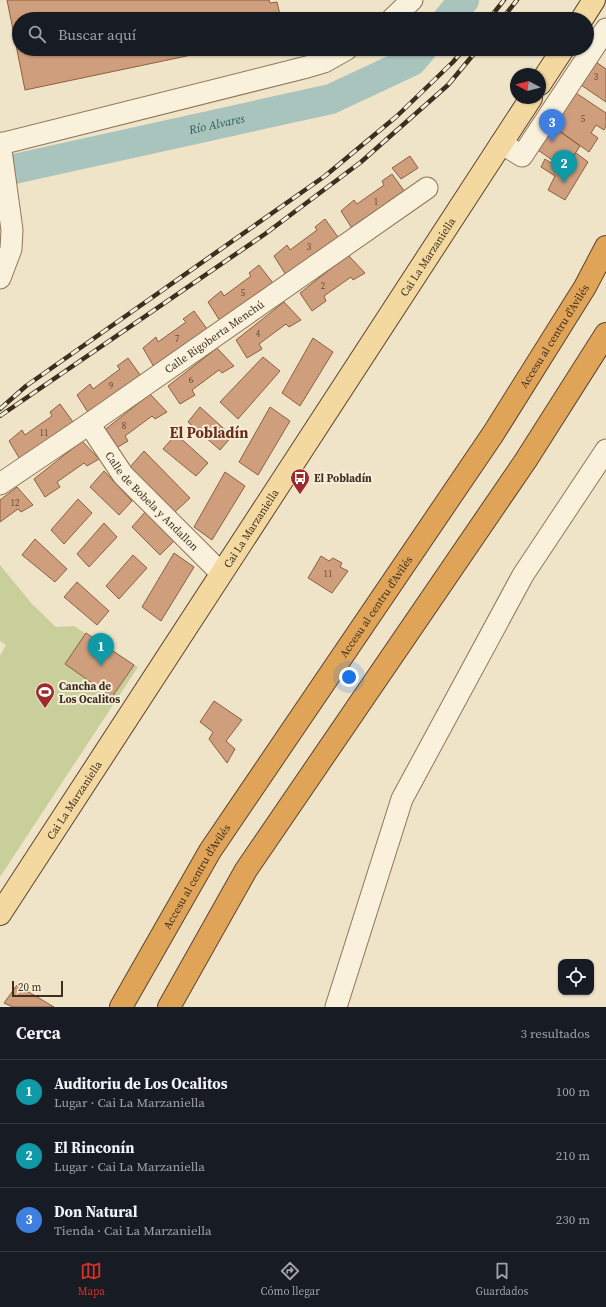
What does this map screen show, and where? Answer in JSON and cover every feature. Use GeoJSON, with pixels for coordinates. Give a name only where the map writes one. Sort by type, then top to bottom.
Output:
{"type":"FeatureCollection","features":[{"type":"Feature","properties":{"kind":"highway","name":"Accesu al centru d'Avilés"},"geometry":{"type":"LineString","coordinates":[[121,1007],[210,851],[494,434],[584,287],[606,247]]}},
{"type":"Feature","properties":{"kind":"highway"},"geometry":{"type":"LineString","coordinates":[[169,1007],[246,870],[526,460],[606,334]]}},
{"type":"Feature","properties":{"kind":"main road"},"geometry":{"type":"LineString","coordinates":[[586,12],[594,0]]}},
{"type":"Feature","properties":{"kind":"main road"},"geometry":{"type":"LineString","coordinates":[[546,75],[558,56]]}},
{"type":"Feature","properties":{"kind":"main road","name":"Cai La Marzaniella"},"geometry":{"type":"LineString","coordinates":[[0,914],[527,104]]}},
{"type":"Feature","properties":{"kind":"street"},"geometry":{"type":"LineString","coordinates":[[399,12],[412,0]]}},
{"type":"Feature","properties":{"kind":"street"},"geometry":{"type":"LineString","coordinates":[[594,47],[606,29]]}},
{"type":"Feature","properties":{"kind":"street"},"geometry":{"type":"LineString","coordinates":[[0,278],[11,249],[12,230],[0,144],[307,67],[324,62],[335,56]]}},
{"type":"Feature","properties":{"kind":"street"},"geometry":{"type":"LineString","coordinates":[[501,143],[522,156],[588,56]]}},
{"type":"Feature","properties":{"kind":"street","name":"Calle Rigoberta Menchú"},"geometry":{"type":"LineString","coordinates":[[0,484],[89,424],[427,188]]}},
{"type":"Feature","properties":{"kind":"street","name":"Calle de Bobela y Andallon"},"geometry":{"type":"LineString","coordinates":[[89,424],[122,475],[221,573]]}},
{"type":"Feature","properties":{"kind":"street"},"geometry":{"type":"LineString","coordinates":[[336,1007],[402,799],[522,575],[606,450]]}},
{"type":"Feature","properties":{"kind":"green space"},"geometry":{"type":"Polygon","coordinates":[[[0,565],[32,604],[56,627],[74,626],[138,667],[0,877],[0,656],[6,645],[0,641],[0,565]]]}},
{"type":"Feature","properties":{"kind":"building"},"geometry":{"type":"Polygon","coordinates":[[[7,0],[269,0],[270,3],[277,2],[279,12],[12,12],[12,25],[7,0]]]}},
{"type":"Feature","properties":{"kind":"building"},"geometry":{"type":"Polygon","coordinates":[[[18,56],[187,56],[25,90],[18,56]]]}},
{"type":"Feature","properties":{"kind":"building"},"geometry":{"type":"Polygon","coordinates":[[[596,62],[606,69],[606,102],[581,85],[596,62]]]}},
{"type":"Feature","properties":{"kind":"building"},"geometry":{"type":"Polygon","coordinates":[[[576,93],[606,113],[606,126],[604,130],[596,125],[591,133],[598,138],[589,152],[554,127],[576,93]]]}},
{"type":"Feature","properties":{"kind":"building"},"geometry":{"type":"Polygon","coordinates":[[[554,127],[580,146],[565,169],[538,150],[554,127]]]}},
{"type":"Feature","properties":{"kind":"building"},"geometry":{"type":"Polygon","coordinates":[[[576,153],[588,162],[565,200],[548,190],[555,176],[541,167],[545,159],[563,171],[576,153]]]}},
{"type":"Feature","properties":{"kind":"building"},"geometry":{"type":"Polygon","coordinates":[[[410,156],[418,168],[401,179],[392,168],[410,156]]]}},
{"type":"Feature","properties":{"kind":"building"},"geometry":{"type":"Polygon","coordinates":[[[392,174],[405,192],[353,230],[341,211],[354,200],[357,204],[384,185],[382,181],[392,174]]]}},
{"type":"Feature","properties":{"kind":"building"},"geometry":{"type":"Polygon","coordinates":[[[325,219],[338,237],[286,275],[274,256],[287,245],[290,250],[317,230],[315,227],[325,219]]]}},
{"type":"Feature","properties":{"kind":"building"},"geometry":{"type":"Polygon","coordinates":[[[348,255],[365,273],[353,280],[351,277],[324,296],[326,301],[312,311],[300,293],[348,255]]]}},
{"type":"Feature","properties":{"kind":"building"},"geometry":{"type":"Polygon","coordinates":[[[259,265],[273,283],[220,321],[208,302],[221,291],[224,296],[251,276],[249,273],[259,265]]]}},
{"type":"Feature","properties":{"kind":"building"},"geometry":{"type":"Polygon","coordinates":[[[284,302],[301,320],[289,327],[286,324],[259,344],[262,349],[247,358],[236,340],[284,302]]]}},
{"type":"Feature","properties":{"kind":"building"},"geometry":{"type":"Polygon","coordinates":[[[194,311],[207,329],[154,367],[143,348],[156,337],[158,342],[186,322],[183,319],[194,311]]]}},
{"type":"Feature","properties":{"kind":"building"},"geometry":{"type":"Polygon","coordinates":[[[313,338],[333,352],[300,406],[282,393],[313,338]]]}},
{"type":"Feature","properties":{"kind":"building"},"geometry":{"type":"Polygon","coordinates":[[[217,348],[234,366],[222,373],[219,370],[192,390],[195,395],[180,404],[168,386],[217,348]]]}},
{"type":"Feature","properties":{"kind":"building"},"geometry":{"type":"Polygon","coordinates":[[[263,357],[280,371],[238,419],[220,402],[263,357]]]}},
{"type":"Feature","properties":{"kind":"building"},"geometry":{"type":"Polygon","coordinates":[[[128,358],[141,376],[89,414],[77,395],[90,384],[93,389],[120,369],[117,366],[128,358]]]}},
{"type":"Feature","properties":{"kind":"building"},"geometry":{"type":"Polygon","coordinates":[[[150,394],[167,412],[155,419],[152,416],[125,436],[128,441],[113,450],[102,432],[150,394]]]}},
{"type":"Feature","properties":{"kind":"building"},"geometry":{"type":"Polygon","coordinates":[[[60,404],[73,422],[21,461],[9,441],[22,430],[25,435],[52,416],[50,412],[60,404]]]}},
{"type":"Feature","properties":{"kind":"building"},"geometry":{"type":"Polygon","coordinates":[[[200,407],[232,436],[220,450],[188,422],[200,407]]]}},
{"type":"Feature","properties":{"kind":"building"},"geometry":{"type":"Polygon","coordinates":[[[270,407],[290,421],[258,475],[239,462],[270,407]]]}},
{"type":"Feature","properties":{"kind":"building"},"geometry":{"type":"Polygon","coordinates":[[[176,434],[208,463],[196,476],[163,449],[176,434]]]}},
{"type":"Feature","properties":{"kind":"building"},"geometry":{"type":"Polygon","coordinates":[[[82,441],[99,459],[87,466],[84,463],[57,482],[60,487],[45,497],[34,479],[82,441]]]}},
{"type":"Feature","properties":{"kind":"building"},"geometry":{"type":"Polygon","coordinates":[[[144,451],[190,498],[175,512],[130,467],[144,451]]]}},
{"type":"Feature","properties":{"kind":"building"},"geometry":{"type":"Polygon","coordinates":[[[104,471],[132,501],[119,515],[90,487],[104,471]]]}},
{"type":"Feature","properties":{"kind":"building"},"geometry":{"type":"Polygon","coordinates":[[[225,472],[245,486],[212,540],[194,527],[225,472]]]}},
{"type":"Feature","properties":{"kind":"building"},"geometry":{"type":"Polygon","coordinates":[[[17,487],[33,505],[21,512],[18,509],[0,522],[0,500],[17,487]]]}},
{"type":"Feature","properties":{"kind":"building"},"geometry":{"type":"Polygon","coordinates":[[[78,499],[92,513],[64,544],[51,530],[78,499]]]}},
{"type":"Feature","properties":{"kind":"building"},"geometry":{"type":"Polygon","coordinates":[[[146,511],[174,541],[160,555],[132,527],[146,511]]]}},
{"type":"Feature","properties":{"kind":"building"},"geometry":{"type":"Polygon","coordinates":[[[104,523],[117,537],[89,567],[77,554],[104,523]]]}},
{"type":"Feature","properties":{"kind":"building"},"geometry":{"type":"Polygon","coordinates":[[[35,539],[67,569],[55,582],[22,555],[35,539]]]}},
{"type":"Feature","properties":{"kind":"building"},"geometry":{"type":"Polygon","coordinates":[[[174,553],[194,567],[161,621],[142,607],[174,553]]]}},
{"type":"Feature","properties":{"kind":"building"},"geometry":{"type":"Polygon","coordinates":[[[133,555],[147,568],[119,599],[106,586],[133,555]]]}},
{"type":"Feature","properties":{"kind":"building"},"geometry":{"type":"Polygon","coordinates":[[[321,556],[329,561],[333,558],[342,563],[340,567],[348,571],[332,593],[308,578],[321,556]]]}},
{"type":"Feature","properties":{"kind":"building"},"geometry":{"type":"Polygon","coordinates":[[[77,582],[109,611],[97,625],[64,597],[77,582]]]}},
{"type":"Feature","properties":{"kind":"building"},"geometry":{"type":"Polygon","coordinates":[[[86,633],[134,665],[112,697],[65,664],[86,633]]]}},
{"type":"Feature","properties":{"kind":"building"},"geometry":{"type":"Polygon","coordinates":[[[214,701],[242,720],[226,741],[235,749],[227,763],[209,739],[213,732],[200,722],[214,701]]]}},
{"type":"Feature","properties":{"kind":"building"},"geometry":{"type":"Polygon","coordinates":[[[17,985],[54,1007],[11,1007],[4,1003],[17,985]]]}},
{"type":"Feature","properties":{"kind":"waterway","name":"Río Alvares"},"geometry":{"type":"LineString","coordinates":[[454,12],[464,0]]}},
{"type":"Feature","properties":{"kind":"waterway","name":"Río Alvares"},"geometry":{"type":"LineString","coordinates":[[0,172],[331,99],[412,61],[416,56]]}},
{"type":"Feature","properties":{"kind":"railway"},"geometry":{"type":"LineString","coordinates":[[495,12],[504,0]]}},
{"type":"Feature","properties":{"kind":"railway"},"geometry":{"type":"LineString","coordinates":[[508,12],[517,0]]}},
{"type":"Feature","properties":{"kind":"railway"},"geometry":{"type":"LineString","coordinates":[[0,409],[26,386],[325,176],[397,116],[458,56]]}},
{"type":"Feature","properties":{"kind":"railway"},"geometry":{"type":"LineString","coordinates":[[0,416],[265,234],[361,162],[448,85],[472,56]]}},
{"type":"Feature","properties":{"kind":"place","name":"Don Natural"},"geometry":{"type":"Point","coordinates":[552,142]}},
{"type":"Feature","properties":{"kind":"place","name":"El Rinconín"},"geometry":{"type":"Point","coordinates":[564,183]}},
{"type":"Feature","properties":{"kind":"place","name":"El Pobladín"},"geometry":{"type":"Point","coordinates":[300,495]}},
{"type":"Feature","properties":{"kind":"place","name":"Auditoriu de Los Ocalitos"},"geometry":{"type":"Point","coordinates":[101,666]}},
{"type":"Feature","properties":{"kind":"place","name":"Cancha de Los Ocalitos"},"geometry":{"type":"Point","coordinates":[45,709]}},
{"type":"Feature","properties":{"kind":"district","name":"El Pobladín"},"geometry":{"type":"Point","coordinates":[209,433]}}]}
